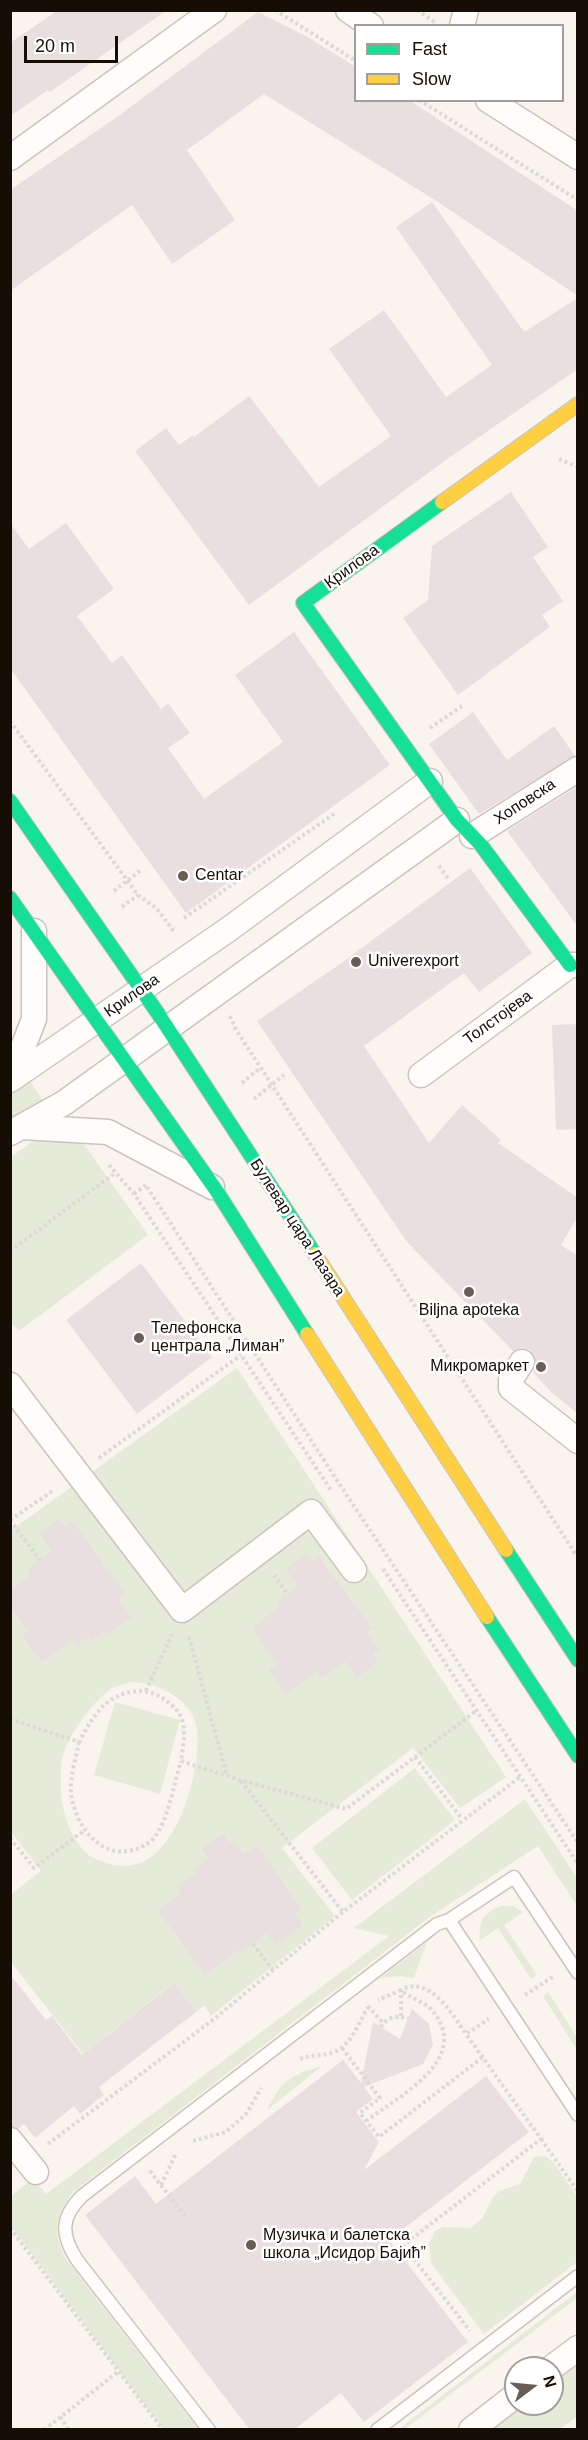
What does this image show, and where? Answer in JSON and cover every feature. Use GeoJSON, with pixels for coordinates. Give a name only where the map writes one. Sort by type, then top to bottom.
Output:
{"type":"FeatureCollection","features":[{"type":"Feature","properties":{"kind":"main road","name":"Крилова"},"geometry":{"type":"LineString","coordinates":[[574,965],[465,828],[303,603],[578,404]]}},
{"type":"Feature","properties":{"kind":"main road","name":"Булевар цара Лазара"},"geometry":{"type":"LineString","coordinates":[[10,801],[89,910],[578,1660]]}},
{"type":"Feature","properties":{"kind":"main road"},"geometry":{"type":"LineString","coordinates":[[10,898],[34,928],[216,1190],[468,1590],[578,1756]]}},
{"type":"Feature","properties":{"kind":"street"},"geometry":{"type":"LineString","coordinates":[[10,158],[214,10]]}},
{"type":"Feature","properties":{"kind":"street"},"geometry":{"type":"LineString","coordinates":[[348,10],[368,24]]}},
{"type":"Feature","properties":{"kind":"street"},"geometry":{"type":"LineString","coordinates":[[491,102],[578,156]]}},
{"type":"Feature","properties":{"kind":"street","name":"Хоповска"},"geometry":{"type":"LineString","coordinates":[[465,828],[578,769]]}},
{"type":"Feature","properties":{"kind":"street","name":"Крилова"},"geometry":{"type":"LineString","coordinates":[[10,1080],[248,915],[430,781]]}},
{"type":"Feature","properties":{"kind":"street"},"geometry":{"type":"LineString","coordinates":[[16,1130],[64,1103],[167,1028],[228,995],[465,828]]}},
{"type":"Feature","properties":{"kind":"street"},"geometry":{"type":"LineString","coordinates":[[10,1072],[16,1065],[34,1019],[34,928]]}},
{"type":"Feature","properties":{"kind":"street","name":"Толстојева"},"geometry":{"type":"LineString","coordinates":[[421,1075],[574,965]]}},
{"type":"Feature","properties":{"kind":"street"},"geometry":{"type":"LineString","coordinates":[[16,1130],[108,1132],[216,1190]]}},
{"type":"Feature","properties":{"kind":"street"},"geometry":{"type":"LineString","coordinates":[[522,1362],[511,1379],[511,1388],[578,1442]]}},
{"type":"Feature","properties":{"kind":"street"},"geometry":{"type":"LineString","coordinates":[[10,1385],[182,1611],[312,1512],[354,1570]]}},
{"type":"Feature","properties":{"kind":"street"},"geometry":{"type":"LineString","coordinates":[[10,2140],[36,2172]]}},
{"type":"Feature","properties":{"kind":"street"},"geometry":{"type":"LineString","coordinates":[[564,2358],[578,2348]]}},
{"type":"Feature","properties":{"kind":"street"},"geometry":{"type":"LineString","coordinates":[[471,2430],[504,2404]]}},
{"type":"Feature","properties":{"kind":"lane"},"geometry":{"type":"LineString","coordinates":[[209,2430],[67,2244],[64,2231],[74,2204],[437,1924],[449,1920],[514,1877],[575,1969]]}},
{"type":"Feature","properties":{"kind":"lane"},"geometry":{"type":"LineString","coordinates":[[449,1920],[578,2115]]}},
{"type":"Feature","properties":{"kind":"lane"},"geometry":{"type":"LineString","coordinates":[[377,2430],[578,2276]]}},
{"type":"Feature","properties":{"kind":"path"},"geometry":{"type":"LineString","coordinates":[[275,10],[354,60]]}},
{"type":"Feature","properties":{"kind":"path"},"geometry":{"type":"LineString","coordinates":[[417,10],[436,24]]}},
{"type":"Feature","properties":{"kind":"path"},"geometry":{"type":"LineString","coordinates":[[431,20],[434,10]]}},
{"type":"Feature","properties":{"kind":"path"},"geometry":{"type":"LineString","coordinates":[[421,102],[578,200]]}},
{"type":"Feature","properties":{"kind":"path"},"geometry":{"type":"LineString","coordinates":[[10,721],[138,895],[157,909],[178,938]]}},
{"type":"Feature","properties":{"kind":"path"},"geometry":{"type":"LineString","coordinates":[[228,995],[235,1029],[578,1558]]}},
{"type":"Feature","properties":{"kind":"path"},"geometry":{"type":"LineString","coordinates":[[10,1251],[115,1173]]}},
{"type":"Feature","properties":{"kind":"path"},"geometry":{"type":"LineString","coordinates":[[141,1178],[578,1844]]}},
{"type":"Feature","properties":{"kind":"path"},"geometry":{"type":"LineString","coordinates":[[40,1560],[11,1520],[241,1355]]}},
{"type":"Feature","properties":{"kind":"path"},"geometry":{"type":"LineString","coordinates":[[146,1691],[182,1611]]}},
{"type":"Feature","properties":{"kind":"path"},"geometry":{"type":"LineString","coordinates":[[182,1611],[227,1776]]}},
{"type":"Feature","properties":{"kind":"path"},"geometry":{"type":"LineString","coordinates":[[146,1691],[160,1696],[178,1710],[183,1724],[181,1761],[160,1828],[152,1840],[140,1848],[126,1852],[112,1851],[98,1845],[85,1830],[75,1809],[71,1791],[79,1742],[90,1722],[106,1703],[123,1692],[146,1691]]}},
{"type":"Feature","properties":{"kind":"path"},"geometry":{"type":"LineString","coordinates":[[181,1761],[346,1809],[476,1711]]}},
{"type":"Feature","properties":{"kind":"path"},"geometry":{"type":"LineString","coordinates":[[10,1719],[79,1742]]}},
{"type":"Feature","properties":{"kind":"path"},"geometry":{"type":"LineString","coordinates":[[415,1757],[462,1819]]}},
{"type":"Feature","properties":{"kind":"path"},"geometry":{"type":"LineString","coordinates":[[44,2147],[214,2019],[343,1912],[520,1776]]}},
{"type":"Feature","properties":{"kind":"path"},"geometry":{"type":"LineString","coordinates":[[240,1780],[343,1912]]}},
{"type":"Feature","properties":{"kind":"path"},"geometry":{"type":"LineString","coordinates":[[10,1838],[34,1868],[85,1830]]}},
{"type":"Feature","properties":{"kind":"path"},"geometry":{"type":"LineString","coordinates":[[253,1944],[273,1970]]}},
{"type":"Feature","properties":{"kind":"path"},"geometry":{"type":"LineString","coordinates":[[466,2034],[507,2007],[575,1969]]}},
{"type":"Feature","properties":{"kind":"path"},"geometry":{"type":"LineString","coordinates":[[297,2060],[313,2054],[332,2054],[342,2048],[368,2006],[387,1994],[408,1986],[425,1989],[443,2002],[578,2192]]}},
{"type":"Feature","properties":{"kind":"path"},"geometry":{"type":"LineString","coordinates":[[401,1990],[401,2016]]}},
{"type":"Feature","properties":{"kind":"path"},"geometry":{"type":"LineString","coordinates":[[366,2121],[432,2071],[443,2054],[445,2035],[438,2019],[430,2008],[410,1998],[401,1990]]}},
{"type":"Feature","properties":{"kind":"path"},"geometry":{"type":"LineString","coordinates":[[368,2006],[382,2025],[391,2017],[408,2018]]}},
{"type":"Feature","properties":{"kind":"path"},"geometry":{"type":"LineString","coordinates":[[342,2048],[380,2098],[360,2113],[379,2137],[483,2057]]}},
{"type":"Feature","properties":{"kind":"path"},"geometry":{"type":"LineString","coordinates":[[189,2142],[226,2132],[247,2113],[267,2079]]}},
{"type":"Feature","properties":{"kind":"path"},"geometry":{"type":"LineString","coordinates":[[397,2250],[541,2139]]}},
{"type":"Feature","properties":{"kind":"path"},"geometry":{"type":"LineString","coordinates":[[161,2186],[181,2145]]}},
{"type":"Feature","properties":{"kind":"path"},"geometry":{"type":"LineString","coordinates":[[137,2154],[187,2219]]}},
{"type":"Feature","properties":{"kind":"path"},"geometry":{"type":"LineString","coordinates":[[10,2228],[163,2430]]}},
{"type":"Feature","properties":{"kind":"path"},"geometry":{"type":"LineString","coordinates":[[403,2245],[483,2349]]}},
{"type":"Feature","properties":{"kind":"path"},"geometry":{"type":"LineString","coordinates":[[44,2430],[119,2372]]}},
{"type":"Feature","properties":{"kind":"path"},"geometry":{"type":"LineString","coordinates":[[60,2417],[69,2430]]}},
{"type":"Feature","properties":{"kind":"green space"},"geometry":{"type":"Polygon","coordinates":[[[23,1071],[50,1111],[11,1133],[11,1080],[23,1071]]]}},
{"type":"Feature","properties":{"kind":"green space"},"geometry":{"type":"Polygon","coordinates":[[[40,1136],[82,1141],[148,1235],[19,1331],[10,1321],[10,1158],[40,1136]]]}},
{"type":"Feature","properties":{"kind":"green space"},"geometry":{"type":"Polygon","coordinates":[[[237,1368],[506,1777],[460,1808],[413,1748],[282,1848],[335,1916],[211,2016],[204,2005],[196,2012],[173,1983],[83,2054],[11,1962],[11,1894],[41,1871],[11,1832],[10,1531],[237,1368]],[[132,1682],[121,1685],[104,1694],[88,1711],[74,1732],[62,1760],[62,1799],[73,1835],[87,1854],[118,1866],[142,1862],[155,1853],[167,1840],[186,1804],[196,1763],[197,1729],[189,1709],[163,1689],[132,1682]]]}},
{"type":"Feature","properties":{"kind":"green space"},"geometry":{"type":"Polygon","coordinates":[[[115,1702],[180,1720],[160,1794],[94,1775],[115,1702]]]}},
{"type":"Feature","properties":{"kind":"green space"},"geometry":{"type":"Polygon","coordinates":[[[415,1768],[455,1820],[352,1900],[312,1848],[415,1768]]]}},
{"type":"Feature","properties":{"kind":"green space"},"geometry":{"type":"Polygon","coordinates":[[[525,1799],[577,1878],[577,1906],[538,1846],[431,1916],[73,2192],[62,2209],[57,2232],[66,2259],[198,2429],[163,2429],[11,2226],[11,2196],[33,2179],[46,2194],[389,1936],[354,1928],[525,1799]]]}},
{"type":"Feature","properties":{"kind":"green space"},"geometry":{"type":"Polygon","coordinates":[[[501,1906],[513,1906],[523,1912],[504,1925],[537,1975],[531,1979],[498,1928],[480,1940],[483,1918],[490,1911],[501,1906]]]}},
{"type":"Feature","properties":{"kind":"green space"},"geometry":{"type":"Polygon","coordinates":[[[427,1942],[414,1978],[400,1976],[380,1978],[427,1942]]]}},
{"type":"Feature","properties":{"kind":"green space"},"geometry":{"type":"Polygon","coordinates":[[[548,1992],[577,2037],[577,2050],[543,1996],[548,1992]]]}},
{"type":"Feature","properties":{"kind":"green space"},"geometry":{"type":"Polygon","coordinates":[[[322,2066],[267,2110],[277,2092],[288,2080],[302,2072],[322,2066]]]}},
{"type":"Feature","properties":{"kind":"green space"},"geometry":{"type":"Polygon","coordinates":[[[545,2156],[553,2162],[577,2196],[577,2262],[484,2334],[431,2263],[429,2243],[435,2231],[443,2227],[471,2228],[483,2217],[493,2197],[499,2191],[520,2184],[534,2157],[545,2156]]]}},
{"type":"Feature","properties":{"kind":"green space"},"geometry":{"type":"Polygon","coordinates":[[[577,2292],[577,2298],[405,2429],[399,2429],[577,2292]]]}},
{"type":"Feature","properties":{"kind":"green space"},"geometry":{"type":"Polygon","coordinates":[[[577,2364],[577,2417],[560,2429],[491,2430],[509,2416],[564,2416],[564,2374],[577,2364]]]}},
{"type":"Feature","properties":{"kind":"building"},"geometry":{"type":"Polygon","coordinates":[[[58,10],[167,10],[50,92],[48,90],[10,116],[10,43],[58,10]]]}},
{"type":"Feature","properties":{"kind":"building"},"geometry":{"type":"Polygon","coordinates":[[[258,12],[306,36],[354,66],[354,102],[412,102],[578,211],[578,296],[435,200],[264,94],[187,150],[235,220],[172,264],[132,205],[10,291],[10,190],[117,117],[258,12]]]}},
{"type":"Feature","properties":{"kind":"building"},"geometry":{"type":"Polygon","coordinates":[[[432,202],[524,332],[578,298],[578,369],[450,457],[249,605],[135,451],[166,428],[179,445],[193,435],[194,437],[249,396],[319,487],[391,436],[329,349],[384,310],[446,397],[492,365],[396,227],[432,202]]]}},
{"type":"Feature","properties":{"kind":"building"},"geometry":{"type":"Polygon","coordinates":[[[511,492],[548,547],[533,557],[563,601],[542,615],[550,627],[458,695],[403,618],[428,600],[432,546],[511,492]]]}},
{"type":"Feature","properties":{"kind":"building"},"geometry":{"type":"Polygon","coordinates":[[[10,523],[29,549],[66,523],[114,589],[77,616],[112,663],[122,655],[161,709],[168,703],[190,733],[168,748],[204,799],[283,742],[235,675],[294,632],[390,765],[186,913],[10,668],[10,523]]]}},
{"type":"Feature","properties":{"kind":"building"},"geometry":{"type":"Polygon","coordinates":[[[473,712],[507,760],[554,726],[575,756],[479,814],[429,744],[473,712]]]}},
{"type":"Feature","properties":{"kind":"building"},"geometry":{"type":"Polygon","coordinates":[[[578,786],[578,927],[507,831],[578,786]]]}},
{"type":"Feature","properties":{"kind":"building"},"geometry":{"type":"Polygon","coordinates":[[[470,868],[532,953],[479,992],[464,973],[364,1046],[429,1143],[462,1105],[501,1140],[498,1143],[578,1198],[578,1216],[561,1245],[578,1256],[578,1414],[551,1392],[533,1372],[536,1362],[530,1350],[522,1348],[513,1351],[407,1242],[257,1021],[340,964],[470,868]]]}},
{"type":"Feature","properties":{"kind":"building"},"geometry":{"type":"Polygon","coordinates":[[[578,1024],[578,1129],[556,1130],[552,1025],[578,1024]]]}},
{"type":"Feature","properties":{"kind":"building","name":"Телефонска централа „Лиман”"},"geometry":{"type":"Polygon","coordinates":[[[141,1263],[212,1357],[137,1414],[66,1320],[141,1263]]]}},
{"type":"Feature","properties":{"kind":"building"},"geometry":{"type":"Polygon","coordinates":[[[59,1519],[65,1526],[72,1521],[84,1537],[124,1593],[118,1598],[131,1617],[106,1634],[103,1632],[92,1640],[88,1637],[77,1645],[72,1640],[42,1662],[22,1636],[28,1631],[10,1606],[10,1590],[31,1575],[28,1569],[52,1551],[40,1533],[59,1519]]]}},
{"type":"Feature","properties":{"kind":"building"},"geometry":{"type":"Polygon","coordinates":[[[306,1554],[312,1561],[318,1556],[372,1628],[366,1632],[379,1649],[372,1654],[378,1662],[357,1677],[345,1661],[322,1678],[317,1671],[286,1694],[269,1670],[278,1664],[252,1628],[280,1607],[276,1602],[298,1586],[286,1569],[306,1554]]]}},
{"type":"Feature","properties":{"kind":"building"},"geometry":{"type":"Polygon","coordinates":[[[223,1834],[229,1843],[233,1840],[244,1854],[257,1846],[301,1909],[294,1914],[303,1925],[276,1945],[267,1933],[242,1952],[240,1949],[205,1975],[158,1910],[181,1893],[177,1887],[197,1873],[194,1869],[209,1858],[202,1849],[223,1834]]]}},
{"type":"Feature","properties":{"kind":"building"},"geometry":{"type":"Polygon","coordinates":[[[10,1974],[46,2020],[52,2016],[82,2055],[174,1983],[196,2012],[99,2087],[104,2095],[80,2114],[74,2106],[35,2138],[24,2124],[18,2129],[10,2126],[10,1974]]]}},
{"type":"Feature","properties":{"kind":"building","name":"Музичка и балетска школа „Исидор Бајић”"},"geometry":{"type":"Polygon","coordinates":[[[412,2009],[429,2024],[433,2045],[423,2064],[364,2087],[373,2099],[356,2112],[379,2142],[364,2170],[486,2076],[529,2132],[389,2240],[468,2342],[364,2422],[341,2393],[294,2430],[250,2430],[85,2215],[135,2176],[156,2204],[343,2060],[361,2083],[373,2022],[400,2039],[412,2009]]]}},
{"type":"Feature","properties":{"kind":"traffic: fast"},"geometry":{"type":"LineString","coordinates":[[442,502],[303,603],[457,820],[481,845],[570,965]]}},
{"type":"Feature","properties":{"kind":"traffic: fast"},"geometry":{"type":"LineString","coordinates":[[10,801],[157,1012],[315,1254]]}},
{"type":"Feature","properties":{"kind":"traffic: fast"},"geometry":{"type":"LineString","coordinates":[[10,898],[216,1190],[307,1334]]}},
{"type":"Feature","properties":{"kind":"traffic: fast"},"geometry":{"type":"LineString","coordinates":[[506,1550],[578,1660]]}},
{"type":"Feature","properties":{"kind":"traffic: fast"},"geometry":{"type":"LineString","coordinates":[[487,1617],[578,1756]]}},
{"type":"Feature","properties":{"kind":"traffic: slow"},"geometry":{"type":"LineString","coordinates":[[442,502],[578,404]]}},
{"type":"Feature","properties":{"kind":"traffic: slow"},"geometry":{"type":"LineString","coordinates":[[315,1254],[506,1550]]}},
{"type":"Feature","properties":{"kind":"traffic: slow"},"geometry":{"type":"LineString","coordinates":[[307,1334],[487,1617]]}},
{"type":"Feature","properties":{"kind":"place","name":"Centar"},"geometry":{"type":"Point","coordinates":[183,876]}},
{"type":"Feature","properties":{"kind":"place","name":"Univerexport"},"geometry":{"type":"Point","coordinates":[356,962]}},
{"type":"Feature","properties":{"kind":"place","name":"Biljna apoteka"},"geometry":{"type":"Point","coordinates":[469,1292]}},
{"type":"Feature","properties":{"kind":"place","name":"Телефонска централа „Лиман”"},"geometry":{"type":"Point","coordinates":[139,1338]}},
{"type":"Feature","properties":{"kind":"place","name":"Микромаркет"},"geometry":{"type":"Point","coordinates":[541,1367]}},
{"type":"Feature","properties":{"kind":"place","name":"Музичка и балетска школа „Исидор Бајић”"},"geometry":{"type":"Point","coordinates":[251,2245]}}]}
